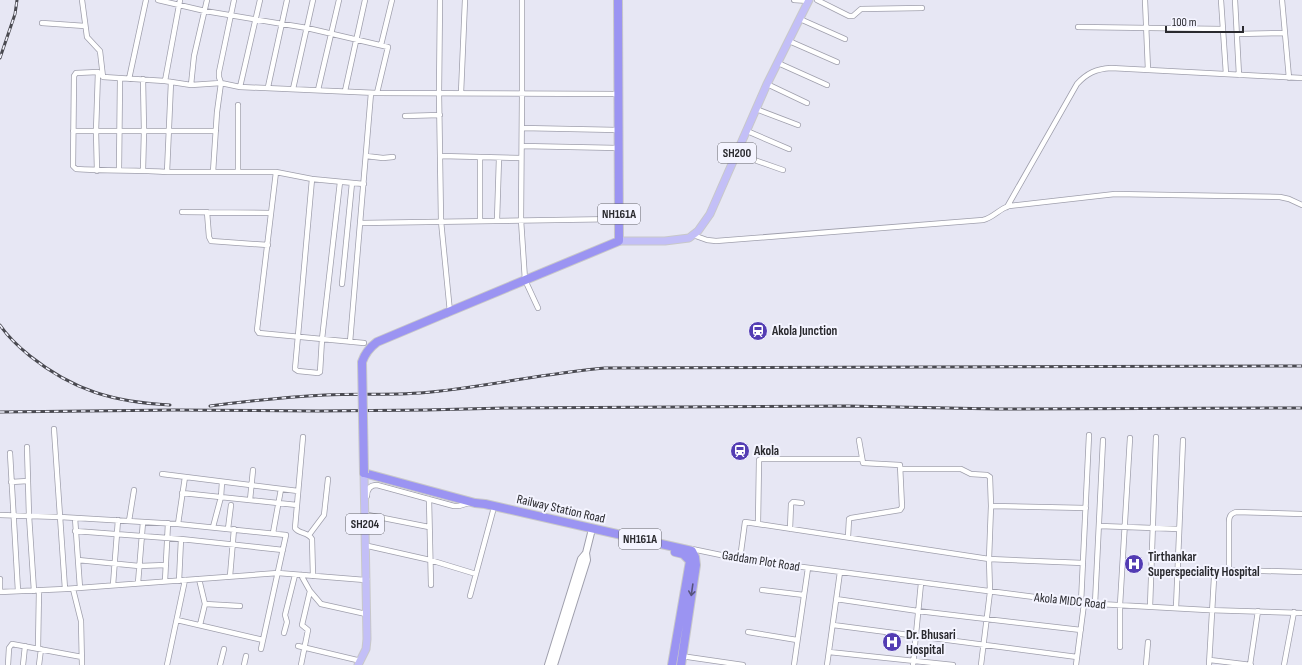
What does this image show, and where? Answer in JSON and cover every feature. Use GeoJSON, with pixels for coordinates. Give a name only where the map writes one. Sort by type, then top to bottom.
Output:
{"type":"FeatureCollection","features":[{"type":"Feature","properties":{"kind":"highway","name":"NH161A"},"geometry":{"type":"LineString","coordinates":[[364,473],[362,362],[364,355],[369,349],[377,342],[619,241],[618,0]]}},
{"type":"Feature","properties":{"kind":"highway","name":"Railway Station Road"},"geometry":{"type":"LineString","coordinates":[[364,473],[460,500],[485,504],[592,532]]}},
{"type":"Feature","properties":{"kind":"highway","name":"Railway Station Road"},"geometry":{"type":"LineString","coordinates":[[473,503],[484,509],[689,554]]}},
{"type":"Feature","properties":{"kind":"highway"},"geometry":{"type":"LineString","coordinates":[[672,665],[690,561],[689,554]]}},
{"type":"Feature","properties":{"kind":"highway"},"geometry":{"type":"LineString","coordinates":[[682,661],[696,565],[695,557],[689,554]]}},
{"type":"Feature","properties":{"kind":"main road","name":"SH200"},"geometry":{"type":"LineString","coordinates":[[693,235],[698,231],[710,214],[767,84],[809,1]]}},
{"type":"Feature","properties":{"kind":"main road"},"geometry":{"type":"LineString","coordinates":[[619,241],[665,241],[688,238],[693,235]]}},
{"type":"Feature","properties":{"kind":"main road","name":"SH204"},"geometry":{"type":"LineString","coordinates":[[360,663],[366,649],[364,473]]}},
{"type":"Feature","properties":{"kind":"street"},"geometry":{"type":"LineString","coordinates":[[82,0],[87,37],[88,40],[98,47],[100,51],[103,78]]}},
{"type":"Feature","properties":{"kind":"street"},"geometry":{"type":"LineString","coordinates":[[130,79],[146,0]]}},
{"type":"Feature","properties":{"kind":"street"},"geometry":{"type":"LineString","coordinates":[[158,0],[179,2],[205,11],[307,28],[388,47],[377,93]]}},
{"type":"Feature","properties":{"kind":"street"},"geometry":{"type":"LineString","coordinates":[[190,85],[194,56],[207,0]]}},
{"type":"Feature","properties":{"kind":"street"},"geometry":{"type":"LineString","coordinates":[[213,172],[221,83],[219,72],[234,0]]}},
{"type":"Feature","properties":{"kind":"street"},"geometry":{"type":"LineString","coordinates":[[240,87],[260,0]]}},
{"type":"Feature","properties":{"kind":"street"},"geometry":{"type":"LineString","coordinates":[[268,87],[287,0]]}},
{"type":"Feature","properties":{"kind":"street"},"geometry":{"type":"LineString","coordinates":[[293,89],[313,0]]}},
{"type":"Feature","properties":{"kind":"street"},"geometry":{"type":"LineString","coordinates":[[318,90],[339,0]]}},
{"type":"Feature","properties":{"kind":"street"},"geometry":{"type":"LineString","coordinates":[[345,91],[355,39],[365,0]]}},
{"type":"Feature","properties":{"kind":"street"},"geometry":{"type":"LineString","coordinates":[[381,45],[392,0]]}},
{"type":"Feature","properties":{"kind":"street"},"geometry":{"type":"LineString","coordinates":[[440,0],[439,93],[442,221],[448,313]]}},
{"type":"Feature","properties":{"kind":"street"},"geometry":{"type":"LineString","coordinates":[[461,93],[465,0]]}},
{"type":"Feature","properties":{"kind":"street"},"geometry":{"type":"LineString","coordinates":[[522,0],[521,220],[525,280],[538,308]]}},
{"type":"Feature","properties":{"kind":"street"},"geometry":{"type":"LineString","coordinates":[[794,0],[809,1]]}},
{"type":"Feature","properties":{"kind":"street"},"geometry":{"type":"LineString","coordinates":[[817,0],[849,16],[853,16],[861,9],[922,8]]}},
{"type":"Feature","properties":{"kind":"street"},"geometry":{"type":"LineString","coordinates":[[1145,0],[1148,70]]}},
{"type":"Feature","properties":{"kind":"street"},"geometry":{"type":"LineString","coordinates":[[1221,0],[1226,74]]}},
{"type":"Feature","properties":{"kind":"street"},"geometry":{"type":"LineString","coordinates":[[1235,0],[1239,75]]}},
{"type":"Feature","properties":{"kind":"street"},"geometry":{"type":"LineString","coordinates":[[1282,0],[1289,78]]}},
{"type":"Feature","properties":{"kind":"street"},"geometry":{"type":"LineString","coordinates":[[165,81],[179,2]]}},
{"type":"Feature","properties":{"kind":"street"},"geometry":{"type":"LineString","coordinates":[[800,18],[845,39]]}},
{"type":"Feature","properties":{"kind":"street"},"geometry":{"type":"LineString","coordinates":[[42,23],[85,26]]}},
{"type":"Feature","properties":{"kind":"street"},"geometry":{"type":"LineString","coordinates":[[1078,27],[1223,29]]}},
{"type":"Feature","properties":{"kind":"street"},"geometry":{"type":"LineString","coordinates":[[1237,34],[1285,33]]}},
{"type":"Feature","properties":{"kind":"street"},"geometry":{"type":"LineString","coordinates":[[789,41],[837,62]]}},
{"type":"Feature","properties":{"kind":"street"},"geometry":{"type":"LineString","coordinates":[[778,63],[827,85]]}},
{"type":"Feature","properties":{"kind":"street"},"geometry":{"type":"LineString","coordinates":[[1006,207],[1077,84],[1093,71],[1102,68],[1302,78]]}},
{"type":"Feature","properties":{"kind":"street"},"geometry":{"type":"LineString","coordinates":[[98,72],[78,72],[74,76],[73,166],[76,170],[276,172],[312,179],[364,184]]}},
{"type":"Feature","properties":{"kind":"street"},"geometry":{"type":"LineString","coordinates":[[98,72],[103,78],[143,79],[190,85],[221,83],[240,87],[268,87],[371,93],[618,94]]}},
{"type":"Feature","properties":{"kind":"street"},"geometry":{"type":"LineString","coordinates":[[97,171],[96,131],[98,72]]}},
{"type":"Feature","properties":{"kind":"street"},"geometry":{"type":"LineString","coordinates":[[119,170],[120,79]]}},
{"type":"Feature","properties":{"kind":"street"},"geometry":{"type":"LineString","coordinates":[[143,79],[143,170]]}},
{"type":"Feature","properties":{"kind":"street"},"geometry":{"type":"LineString","coordinates":[[167,172],[171,82]]}},
{"type":"Feature","properties":{"kind":"street"},"geometry":{"type":"LineString","coordinates":[[767,84],[808,103]]}},
{"type":"Feature","properties":{"kind":"street"},"geometry":{"type":"LineString","coordinates":[[350,342],[371,93]]}},
{"type":"Feature","properties":{"kind":"street"},"geometry":{"type":"LineString","coordinates":[[238,105],[238,172]]}},
{"type":"Feature","properties":{"kind":"street"},"geometry":{"type":"LineString","coordinates":[[756,109],[798,125]]}},
{"type":"Feature","properties":{"kind":"street"},"geometry":{"type":"LineString","coordinates":[[405,116],[440,116]]}},
{"type":"Feature","properties":{"kind":"street"},"geometry":{"type":"LineString","coordinates":[[522,128],[618,130]]}},
{"type":"Feature","properties":{"kind":"street"},"geometry":{"type":"LineString","coordinates":[[73,130],[169,130],[216,132]]}},
{"type":"Feature","properties":{"kind":"street"},"geometry":{"type":"LineString","coordinates":[[747,131],[790,149]]}},
{"type":"Feature","properties":{"kind":"street"},"geometry":{"type":"LineString","coordinates":[[522,146],[618,148]]}},
{"type":"Feature","properties":{"kind":"street"},"geometry":{"type":"LineString","coordinates":[[737,154],[783,170]]}},
{"type":"Feature","properties":{"kind":"street"},"geometry":{"type":"LineString","coordinates":[[366,156],[383,158],[393,157]]}},
{"type":"Feature","properties":{"kind":"street"},"geometry":{"type":"LineString","coordinates":[[441,156],[522,158]]}},
{"type":"Feature","properties":{"kind":"street"},"geometry":{"type":"LineString","coordinates":[[480,158],[480,220]]}},
{"type":"Feature","properties":{"kind":"street"},"geometry":{"type":"LineString","coordinates":[[497,220],[499,158]]}},
{"type":"Feature","properties":{"kind":"street"},"geometry":{"type":"LineString","coordinates":[[276,172],[258,332],[261,334],[297,338],[364,343]]}},
{"type":"Feature","properties":{"kind":"street"},"geometry":{"type":"LineString","coordinates":[[312,179],[297,338],[295,368],[298,371],[320,372],[322,339],[340,182]]}},
{"type":"Feature","properties":{"kind":"street"},"geometry":{"type":"LineString","coordinates":[[342,284],[352,183]]}},
{"type":"Feature","properties":{"kind":"street"},"geometry":{"type":"LineString","coordinates":[[693,235],[707,240],[716,241],[984,220],[1006,207],[1115,194],[1280,197],[1302,205]]}},
{"type":"Feature","properties":{"kind":"street"},"geometry":{"type":"LineString","coordinates":[[182,212],[271,214]]}},
{"type":"Feature","properties":{"kind":"street"},"geometry":{"type":"LineString","coordinates":[[207,212],[209,237],[211,241],[268,245]]}},
{"type":"Feature","properties":{"kind":"street"},"geometry":{"type":"LineString","coordinates":[[361,222],[619,219]]}},
{"type":"Feature","properties":{"kind":"street"},"geometry":{"type":"LineString","coordinates":[[54,429],[65,589]]}},
{"type":"Feature","properties":{"kind":"street"},"geometry":{"type":"LineString","coordinates":[[1076,665],[1083,604],[1083,563],[1089,435]]}},
{"type":"Feature","properties":{"kind":"street"},"geometry":{"type":"LineString","coordinates":[[296,529],[303,437]]}},
{"type":"Feature","properties":{"kind":"street"},"geometry":{"type":"LineString","coordinates":[[1150,607],[1156,437]]}},
{"type":"Feature","properties":{"kind":"street"},"geometry":{"type":"LineString","coordinates":[[1120,647],[1120,605],[1130,438]]}},
{"type":"Feature","properties":{"kind":"street"},"geometry":{"type":"LineString","coordinates":[[848,537],[849,520],[851,518],[902,508],[899,464],[864,463],[859,440]]}},
{"type":"Feature","properties":{"kind":"street"},"geometry":{"type":"LineString","coordinates":[[1095,604],[1103,440]]}},
{"type":"Feature","properties":{"kind":"street"},"geometry":{"type":"LineString","coordinates":[[1176,608],[1183,440]]}},
{"type":"Feature","properties":{"kind":"street"},"geometry":{"type":"LineString","coordinates":[[27,447],[29,516],[36,591],[39,665]]}},
{"type":"Feature","properties":{"kind":"street"},"geometry":{"type":"LineString","coordinates":[[10,453],[18,592]]}},
{"type":"Feature","properties":{"kind":"street"},"geometry":{"type":"LineString","coordinates":[[758,524],[760,458],[862,459]]}},
{"type":"Feature","properties":{"kind":"street"},"geometry":{"type":"LineString","coordinates":[[900,469],[961,469],[971,474],[989,475],[991,479],[989,559],[990,592],[982,665]]}},
{"type":"Feature","properties":{"kind":"street"},"geometry":{"type":"LineString","coordinates":[[250,500],[253,470]]}},
{"type":"Feature","properties":{"kind":"street"},"geometry":{"type":"LineString","coordinates":[[162,474],[298,491]]}},
{"type":"Feature","properties":{"kind":"street"},"geometry":{"type":"LineString","coordinates":[[178,524],[185,477]]}},
{"type":"Feature","properties":{"kind":"street"},"geometry":{"type":"LineString","coordinates":[[308,534],[324,515],[328,479]]}},
{"type":"Feature","properties":{"kind":"street"},"geometry":{"type":"LineString","coordinates":[[11,482],[28,481]]}},
{"type":"Feature","properties":{"kind":"street"},"geometry":{"type":"LineString","coordinates":[[213,527],[221,497],[222,482]]}},
{"type":"Feature","properties":{"kind":"street"},"geometry":{"type":"LineString","coordinates":[[0,579],[0,592],[18,592],[278,573],[365,578],[368,577],[368,490],[371,486],[374,485],[456,506],[473,503]]}},
{"type":"Feature","properties":{"kind":"street"},"geometry":{"type":"LineString","coordinates":[[273,533],[281,489]]}},
{"type":"Feature","properties":{"kind":"street"},"geometry":{"type":"LineString","coordinates":[[129,521],[134,490]]}},
{"type":"Feature","properties":{"kind":"street"},"geometry":{"type":"LineString","coordinates":[[182,493],[297,505]]}},
{"type":"Feature","properties":{"kind":"street"},"geometry":{"type":"LineString","coordinates":[[429,500],[431,585]]}},
{"type":"Feature","properties":{"kind":"street"},"geometry":{"type":"LineString","coordinates":[[790,529],[791,504],[793,502],[802,504]]}},
{"type":"Feature","properties":{"kind":"street"},"geometry":{"type":"LineString","coordinates":[[228,529],[231,505]]}},
{"type":"Feature","properties":{"kind":"street"},"geometry":{"type":"LineString","coordinates":[[991,506],[1086,508]]}},
{"type":"Feature","properties":{"kind":"street"},"geometry":{"type":"LineString","coordinates":[[470,596],[493,511]]}},
{"type":"Feature","properties":{"kind":"street"},"geometry":{"type":"LineString","coordinates":[[1302,514],[1236,512],[1232,514],[1229,517],[1229,567],[1231,570],[1302,572]]}},
{"type":"Feature","properties":{"kind":"street"},"geometry":{"type":"LineString","coordinates":[[0,515],[168,523],[286,535],[296,529]]}},
{"type":"Feature","properties":{"kind":"street"},"geometry":{"type":"LineString","coordinates":[[368,515],[430,527]]}},
{"type":"Feature","properties":{"kind":"street"},"geometry":{"type":"LineString","coordinates":[[74,518],[80,588]]}},
{"type":"Feature","properties":{"kind":"street"},"geometry":{"type":"LineString","coordinates":[[113,585],[118,520]]}},
{"type":"Feature","properties":{"kind":"street"},"geometry":{"type":"LineString","coordinates":[[138,583],[143,522]]}},
{"type":"Feature","properties":{"kind":"street"},"geometry":{"type":"LineString","coordinates":[[740,559],[745,522],[989,559],[1083,563]]}},
{"type":"Feature","properties":{"kind":"street"},"geometry":{"type":"LineString","coordinates":[[165,581],[168,523]]}},
{"type":"Feature","properties":{"kind":"street"},"geometry":{"type":"LineString","coordinates":[[1100,526],[1179,529]]}},
{"type":"Feature","properties":{"kind":"street"},"geometry":{"type":"LineString","coordinates":[[230,576],[234,529]]}},
{"type":"Feature","properties":{"kind":"street"},"geometry":{"type":"LineString","coordinates":[[296,529],[308,534],[312,539],[313,576]]}},
{"type":"Feature","properties":{"kind":"street"},"geometry":{"type":"LineString","coordinates":[[75,531],[181,539],[283,550]]}},
{"type":"Feature","properties":{"kind":"street"},"geometry":{"type":"LineString","coordinates":[[554,665],[581,559],[586,553],[592,532]]}},
{"type":"Feature","properties":{"kind":"street"},"geometry":{"type":"LineString","coordinates":[[261,649],[286,535]]}},
{"type":"Feature","properties":{"kind":"street"},"geometry":{"type":"LineString","coordinates":[[179,581],[181,539]]}},
{"type":"Feature","properties":{"kind":"street"},"geometry":{"type":"LineString","coordinates":[[368,546],[430,560],[476,574]]}},
{"type":"Feature","properties":{"kind":"street","name":"Gaddam Plot Road"},"geometry":{"type":"LineString","coordinates":[[689,554],[692,549],[740,559],[840,572]]}},
{"type":"Feature","properties":{"kind":"street"},"geometry":{"type":"LineString","coordinates":[[78,560],[139,566],[166,565]]}},
{"type":"Feature","properties":{"kind":"street"},"geometry":{"type":"LineString","coordinates":[[794,665],[808,568]]}},
{"type":"Feature","properties":{"kind":"street"},"geometry":{"type":"LineString","coordinates":[[827,665],[840,572]]}},
{"type":"Feature","properties":{"kind":"street","name":"Akola MIDC Road"},"geometry":{"type":"LineString","coordinates":[[840,572],[1083,604],[1302,613]]}},
{"type":"Feature","properties":{"kind":"street"},"geometry":{"type":"LineString","coordinates":[[284,633],[287,622],[285,615],[295,575]]}},
{"type":"Feature","properties":{"kind":"street"},"geometry":{"type":"LineString","coordinates":[[301,575],[310,591],[318,601],[324,605],[366,614]]}},
{"type":"Feature","properties":{"kind":"street"},"geometry":{"type":"LineString","coordinates":[[1214,578],[1210,662],[1251,665],[1258,612]]}},
{"type":"Feature","properties":{"kind":"street"},"geometry":{"type":"LineString","coordinates":[[199,579],[205,604],[200,625]]}},
{"type":"Feature","properties":{"kind":"street"},"geometry":{"type":"LineString","coordinates":[[167,665],[184,580]]}},
{"type":"Feature","properties":{"kind":"street"},"geometry":{"type":"LineString","coordinates":[[913,663],[921,583]]}},
{"type":"Feature","properties":{"kind":"street"},"geometry":{"type":"LineString","coordinates":[[73,588],[81,621],[82,665]]}},
{"type":"Feature","properties":{"kind":"street"},"geometry":{"type":"LineString","coordinates":[[762,590],[804,595]]}},
{"type":"Feature","properties":{"kind":"street"},"geometry":{"type":"LineString","coordinates":[[301,665],[308,630],[302,625],[310,591]]}},
{"type":"Feature","properties":{"kind":"street"},"geometry":{"type":"LineString","coordinates":[[836,599],[918,611],[1081,630]]}},
{"type":"Feature","properties":{"kind":"street"},"geometry":{"type":"LineString","coordinates":[[205,604],[240,606]]}},
{"type":"Feature","properties":{"kind":"street"},"geometry":{"type":"LineString","coordinates":[[1284,665],[1294,612]]}},
{"type":"Feature","properties":{"kind":"street"},"geometry":{"type":"LineString","coordinates":[[176,620],[263,640]]}},
{"type":"Feature","properties":{"kind":"street"},"geometry":{"type":"LineString","coordinates":[[833,625],[1077,657]]}},
{"type":"Feature","properties":{"kind":"street"},"geometry":{"type":"LineString","coordinates":[[548,665],[563,626]]}},
{"type":"Feature","properties":{"kind":"street"},"geometry":{"type":"LineString","coordinates":[[748,632],[797,640]]}},
{"type":"Feature","properties":{"kind":"street"},"geometry":{"type":"LineString","coordinates":[[1146,665],[1148,642]]}},
{"type":"Feature","properties":{"kind":"street"},"geometry":{"type":"LineString","coordinates":[[8,665],[9,648],[11,644],[82,657]]}},
{"type":"Feature","properties":{"kind":"street"},"geometry":{"type":"LineString","coordinates":[[23,665],[25,646]]}},
{"type":"Feature","properties":{"kind":"street"},"geometry":{"type":"LineString","coordinates":[[298,646],[360,663]]}},
{"type":"Feature","properties":{"kind":"street"},"geometry":{"type":"LineString","coordinates":[[220,665],[224,649]]}},
{"type":"Feature","properties":{"kind":"street"},"geometry":{"type":"LineString","coordinates":[[829,652],[913,663],[953,665]]}},
{"type":"Feature","properties":{"kind":"street"},"geometry":{"type":"LineString","coordinates":[[674,655],[682,661],[743,665]]}},
{"type":"Feature","properties":{"kind":"street"},"geometry":{"type":"LineString","coordinates":[[244,665],[246,656]]}},
{"type":"Feature","properties":{"kind":"railway"},"geometry":{"type":"LineString","coordinates":[[0,58],[15,14],[17,0]]}},
{"type":"Feature","properties":{"kind":"railway"},"geometry":{"type":"LineString","coordinates":[[0,325],[14,342],[30,356],[46,368],[79,386],[131,401],[170,405]]}},
{"type":"Feature","properties":{"kind":"railway"},"geometry":{"type":"LineString","coordinates":[[210,406],[268,399],[338,394],[405,394],[431,392],[605,368],[1302,366]]}},
{"type":"Feature","properties":{"kind":"railway"},"geometry":{"type":"LineString","coordinates":[[0,412],[174,410],[319,411],[505,408],[847,406],[997,409],[1302,408]]}},
{"type":"Feature","properties":{"kind":"place","name":"Akola Junction"},"geometry":{"type":"Point","coordinates":[758,331]}},
{"type":"Feature","properties":{"kind":"place","name":"Akola"},"geometry":{"type":"Point","coordinates":[740,451]}},
{"type":"Feature","properties":{"kind":"place","name":"Tirthankar Superspeciality Hospital"},"geometry":{"type":"Point","coordinates":[1134,564]}},
{"type":"Feature","properties":{"kind":"place","name":"Dr. Bhusari Hospital"},"geometry":{"type":"Point","coordinates":[892,642]}}]}
